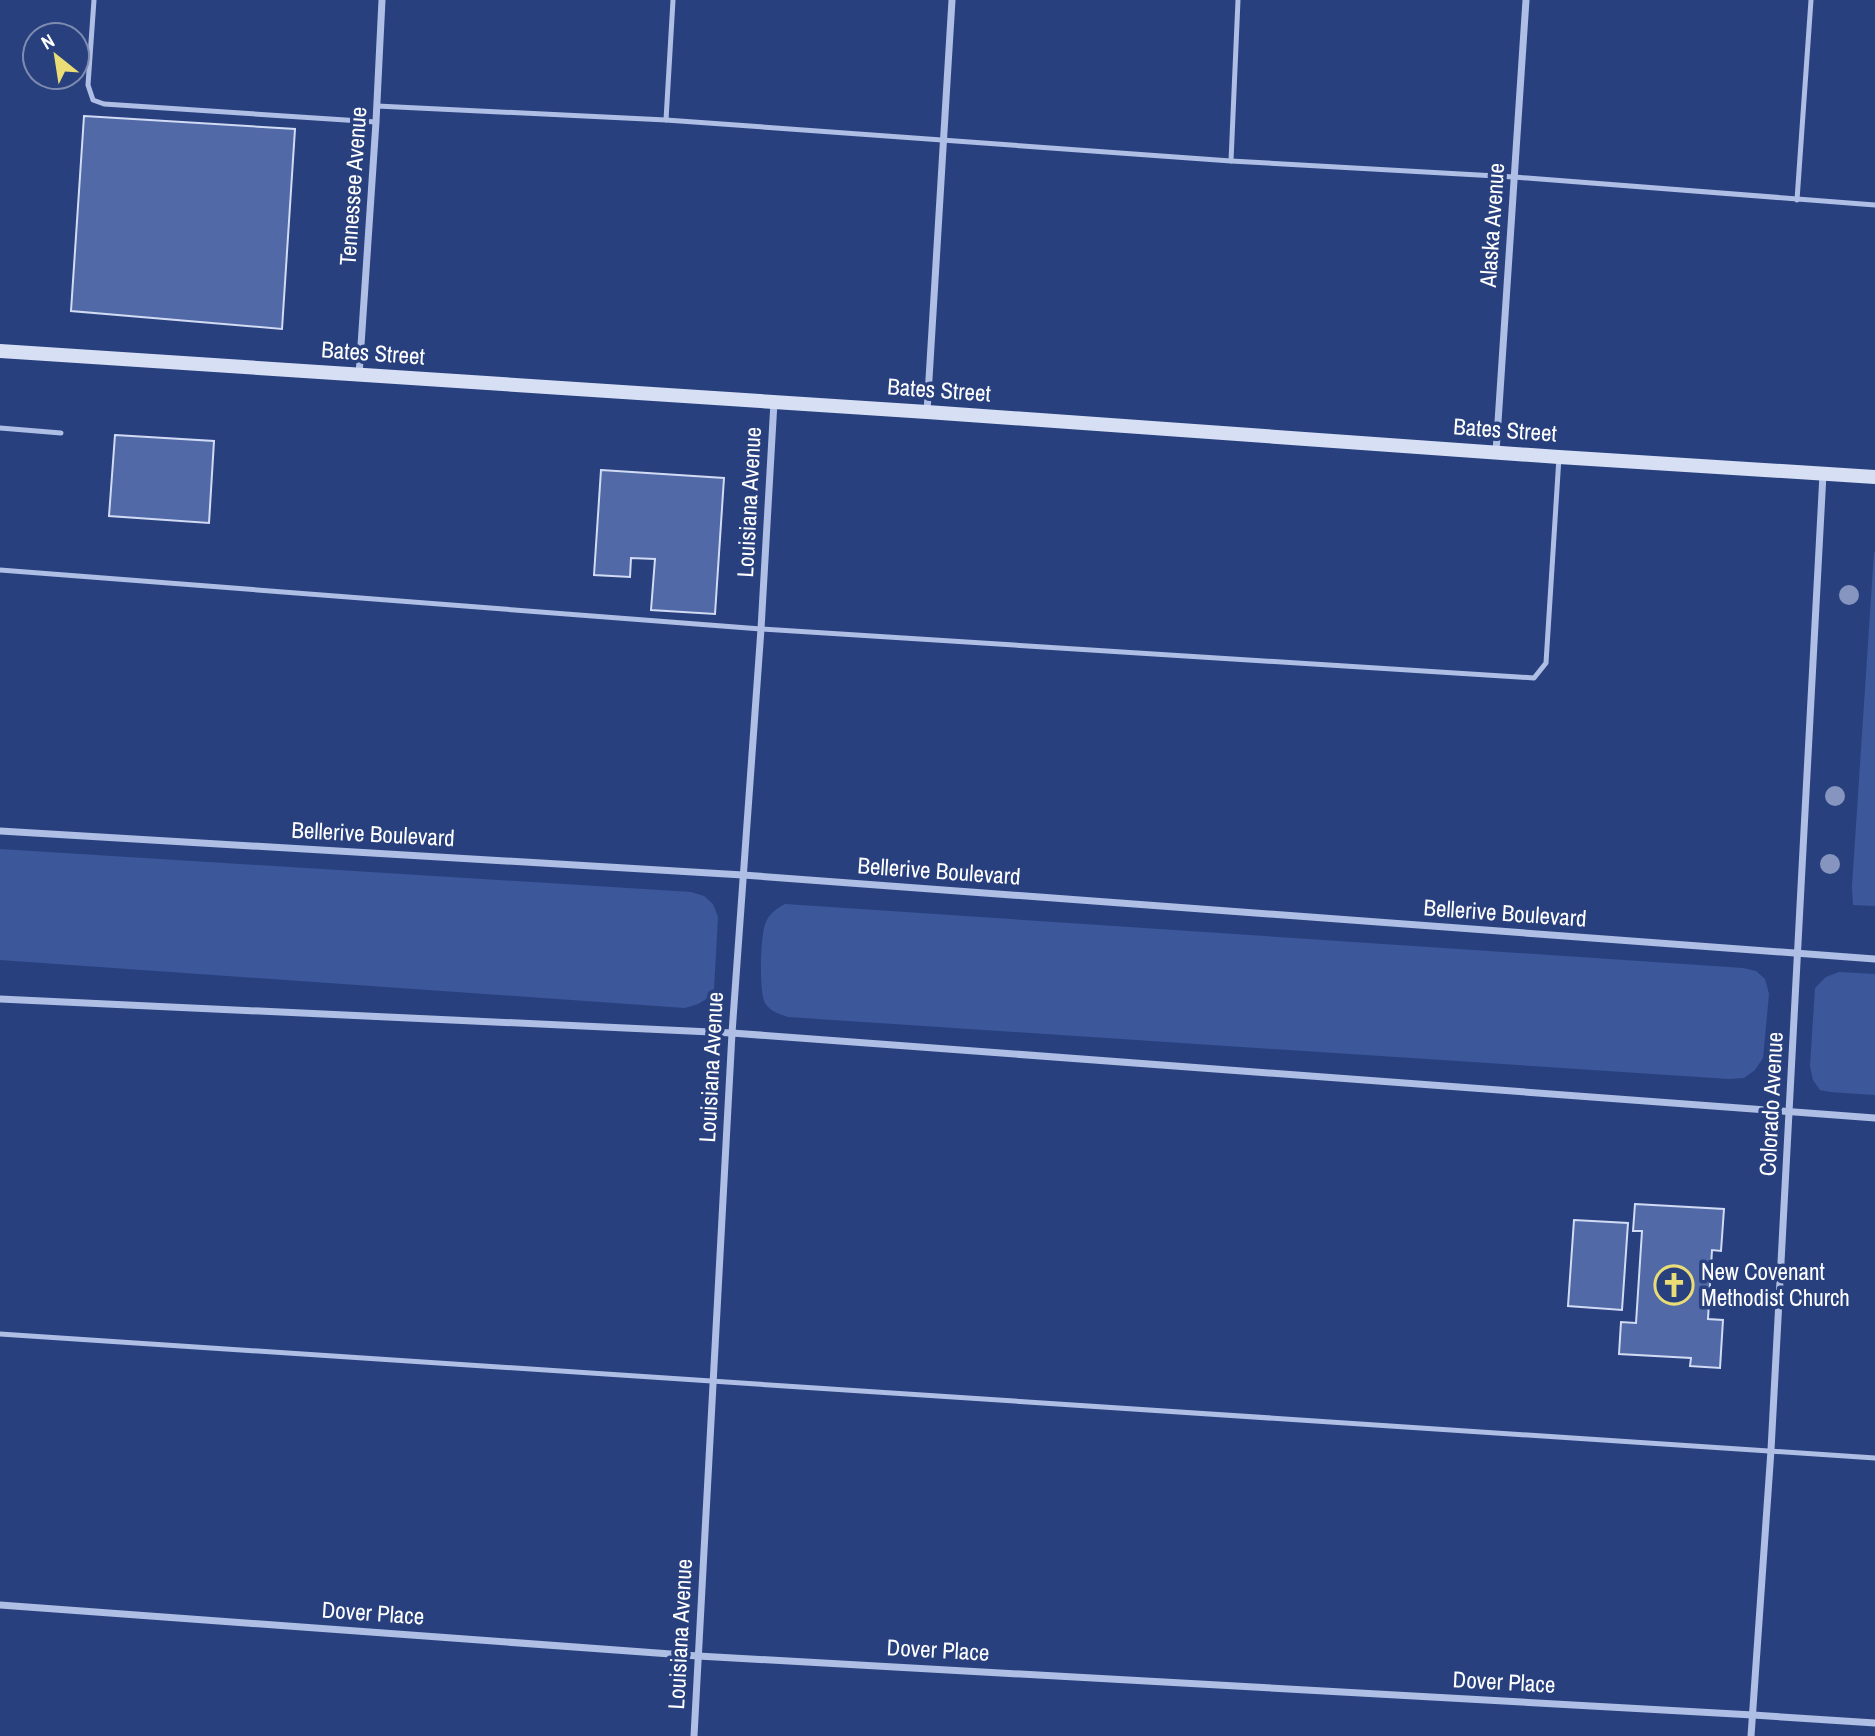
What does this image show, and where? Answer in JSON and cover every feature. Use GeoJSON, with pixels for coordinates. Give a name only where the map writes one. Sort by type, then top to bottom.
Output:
{"type":"FeatureCollection","features":[{"type":"Feature","properties":{"kind":"main road","name":"Bates Street"},"geometry":{"type":"LineString","coordinates":[[0,351],[1875,477]]}},
{"type":"Feature","properties":{"kind":"street","name":"Tennessee Avenue"},"geometry":{"type":"LineString","coordinates":[[359,375],[382,0]]}},
{"type":"Feature","properties":{"kind":"street"},"geometry":{"type":"LineString","coordinates":[[928,412],[952,0]]}},
{"type":"Feature","properties":{"kind":"street","name":"Alaska Avenue"},"geometry":{"type":"LineString","coordinates":[[1496,452],[1526,0]]}},
{"type":"Feature","properties":{"kind":"street","name":"Louisiana Avenue"},"geometry":{"type":"LineString","coordinates":[[694,1736],[732,1033],[761,629],[774,401]]}},
{"type":"Feature","properties":{"kind":"street","name":"Colorado Avenue"},"geometry":{"type":"LineString","coordinates":[[1751,1736],[1771,1450],[1823,473]]}},
{"type":"Feature","properties":{"kind":"street","name":"Bellerive Boulevard"},"geometry":{"type":"LineString","coordinates":[[0,831],[743,875],[1875,959]]}},
{"type":"Feature","properties":{"kind":"street"},"geometry":{"type":"LineString","coordinates":[[0,999],[732,1033],[1875,1118]]}},
{"type":"Feature","properties":{"kind":"street","name":"Dover Place"},"geometry":{"type":"LineString","coordinates":[[0,1605],[698,1656],[1875,1723]]}},
{"type":"Feature","properties":{"kind":"lane"},"geometry":{"type":"LineString","coordinates":[[94,0],[88,85],[93,100],[104,104],[376,122]]}},
{"type":"Feature","properties":{"kind":"lane"},"geometry":{"type":"LineString","coordinates":[[667,120],[673,0]]}},
{"type":"Feature","properties":{"kind":"lane"},"geometry":{"type":"LineString","coordinates":[[1231,161],[1238,0]]}},
{"type":"Feature","properties":{"kind":"lane"},"geometry":{"type":"LineString","coordinates":[[1797,200],[1811,0]]}},
{"type":"Feature","properties":{"kind":"lane"},"geometry":{"type":"LineString","coordinates":[[377,106],[667,120],[1231,161],[1514,177],[1875,205]]}},
{"type":"Feature","properties":{"kind":"lane"},"geometry":{"type":"LineString","coordinates":[[0,428],[61,433]]}},
{"type":"Feature","properties":{"kind":"lane"},"geometry":{"type":"LineString","coordinates":[[0,570],[761,629],[1534,678],[1546,663],[1559,457]]}},
{"type":"Feature","properties":{"kind":"lane"},"geometry":{"type":"LineString","coordinates":[[0,1334],[1875,1458]]}},
{"type":"Feature","properties":{"kind":"shaded area"},"geometry":{"type":"Polygon","coordinates":[[[1875,552],[1875,906],[1853,905],[1852,886],[1875,552]]]}},
{"type":"Feature","properties":{"kind":"shaded area"},"geometry":{"type":"Polygon","coordinates":[[[0,849],[691,892],[704,896],[713,904],[718,917],[714,989],[706,999],[685,1008],[0,960],[0,849]]]}},
{"type":"Feature","properties":{"kind":"shaded area"},"geometry":{"type":"Polygon","coordinates":[[[785,904],[1743,968],[1756,971],[1765,979],[1769,994],[1763,1058],[1755,1070],[1744,1078],[1729,1079],[788,1017],[772,1010],[765,1003],[761,976],[762,938],[766,922],[769,916],[785,904]]]}},
{"type":"Feature","properties":{"kind":"shaded area"},"geometry":{"type":"Polygon","coordinates":[[[1839,972],[1875,974],[1875,1095],[1820,1090],[1813,1080],[1810,1066],[1815,988],[1826,977],[1839,972]]]}},
{"type":"Feature","properties":{"kind":"building"},"geometry":{"type":"Polygon","coordinates":[[[84,116],[295,129],[282,329],[71,311],[84,116]]]}},
{"type":"Feature","properties":{"kind":"building"},"geometry":{"type":"Polygon","coordinates":[[[115,435],[214,441],[209,523],[109,516],[115,435]]]}},
{"type":"Feature","properties":{"kind":"building"},"geometry":{"type":"Polygon","coordinates":[[[601,470],[724,478],[715,614],[651,610],[655,559],[631,558],[630,577],[594,575],[601,470]]]}},
{"type":"Feature","properties":{"kind":"building","name":"New Covenant Methodist Church"},"geometry":{"type":"Polygon","coordinates":[[[1635,1204],[1724,1209],[1721,1251],[1712,1250],[1708,1319],[1723,1320],[1720,1368],[1690,1366],[1691,1358],[1619,1354],[1621,1322],[1636,1323],[1642,1231],[1633,1231],[1635,1204]]]}},
{"type":"Feature","properties":{"kind":"building"},"geometry":{"type":"Polygon","coordinates":[[[1574,1220],[1628,1223],[1622,1310],[1568,1306],[1574,1220]]]}},
{"type":"Feature","properties":{"kind":"place","name":"New Covenant Methodist Church"},"geometry":{"type":"Point","coordinates":[1674,1285]}}]}
